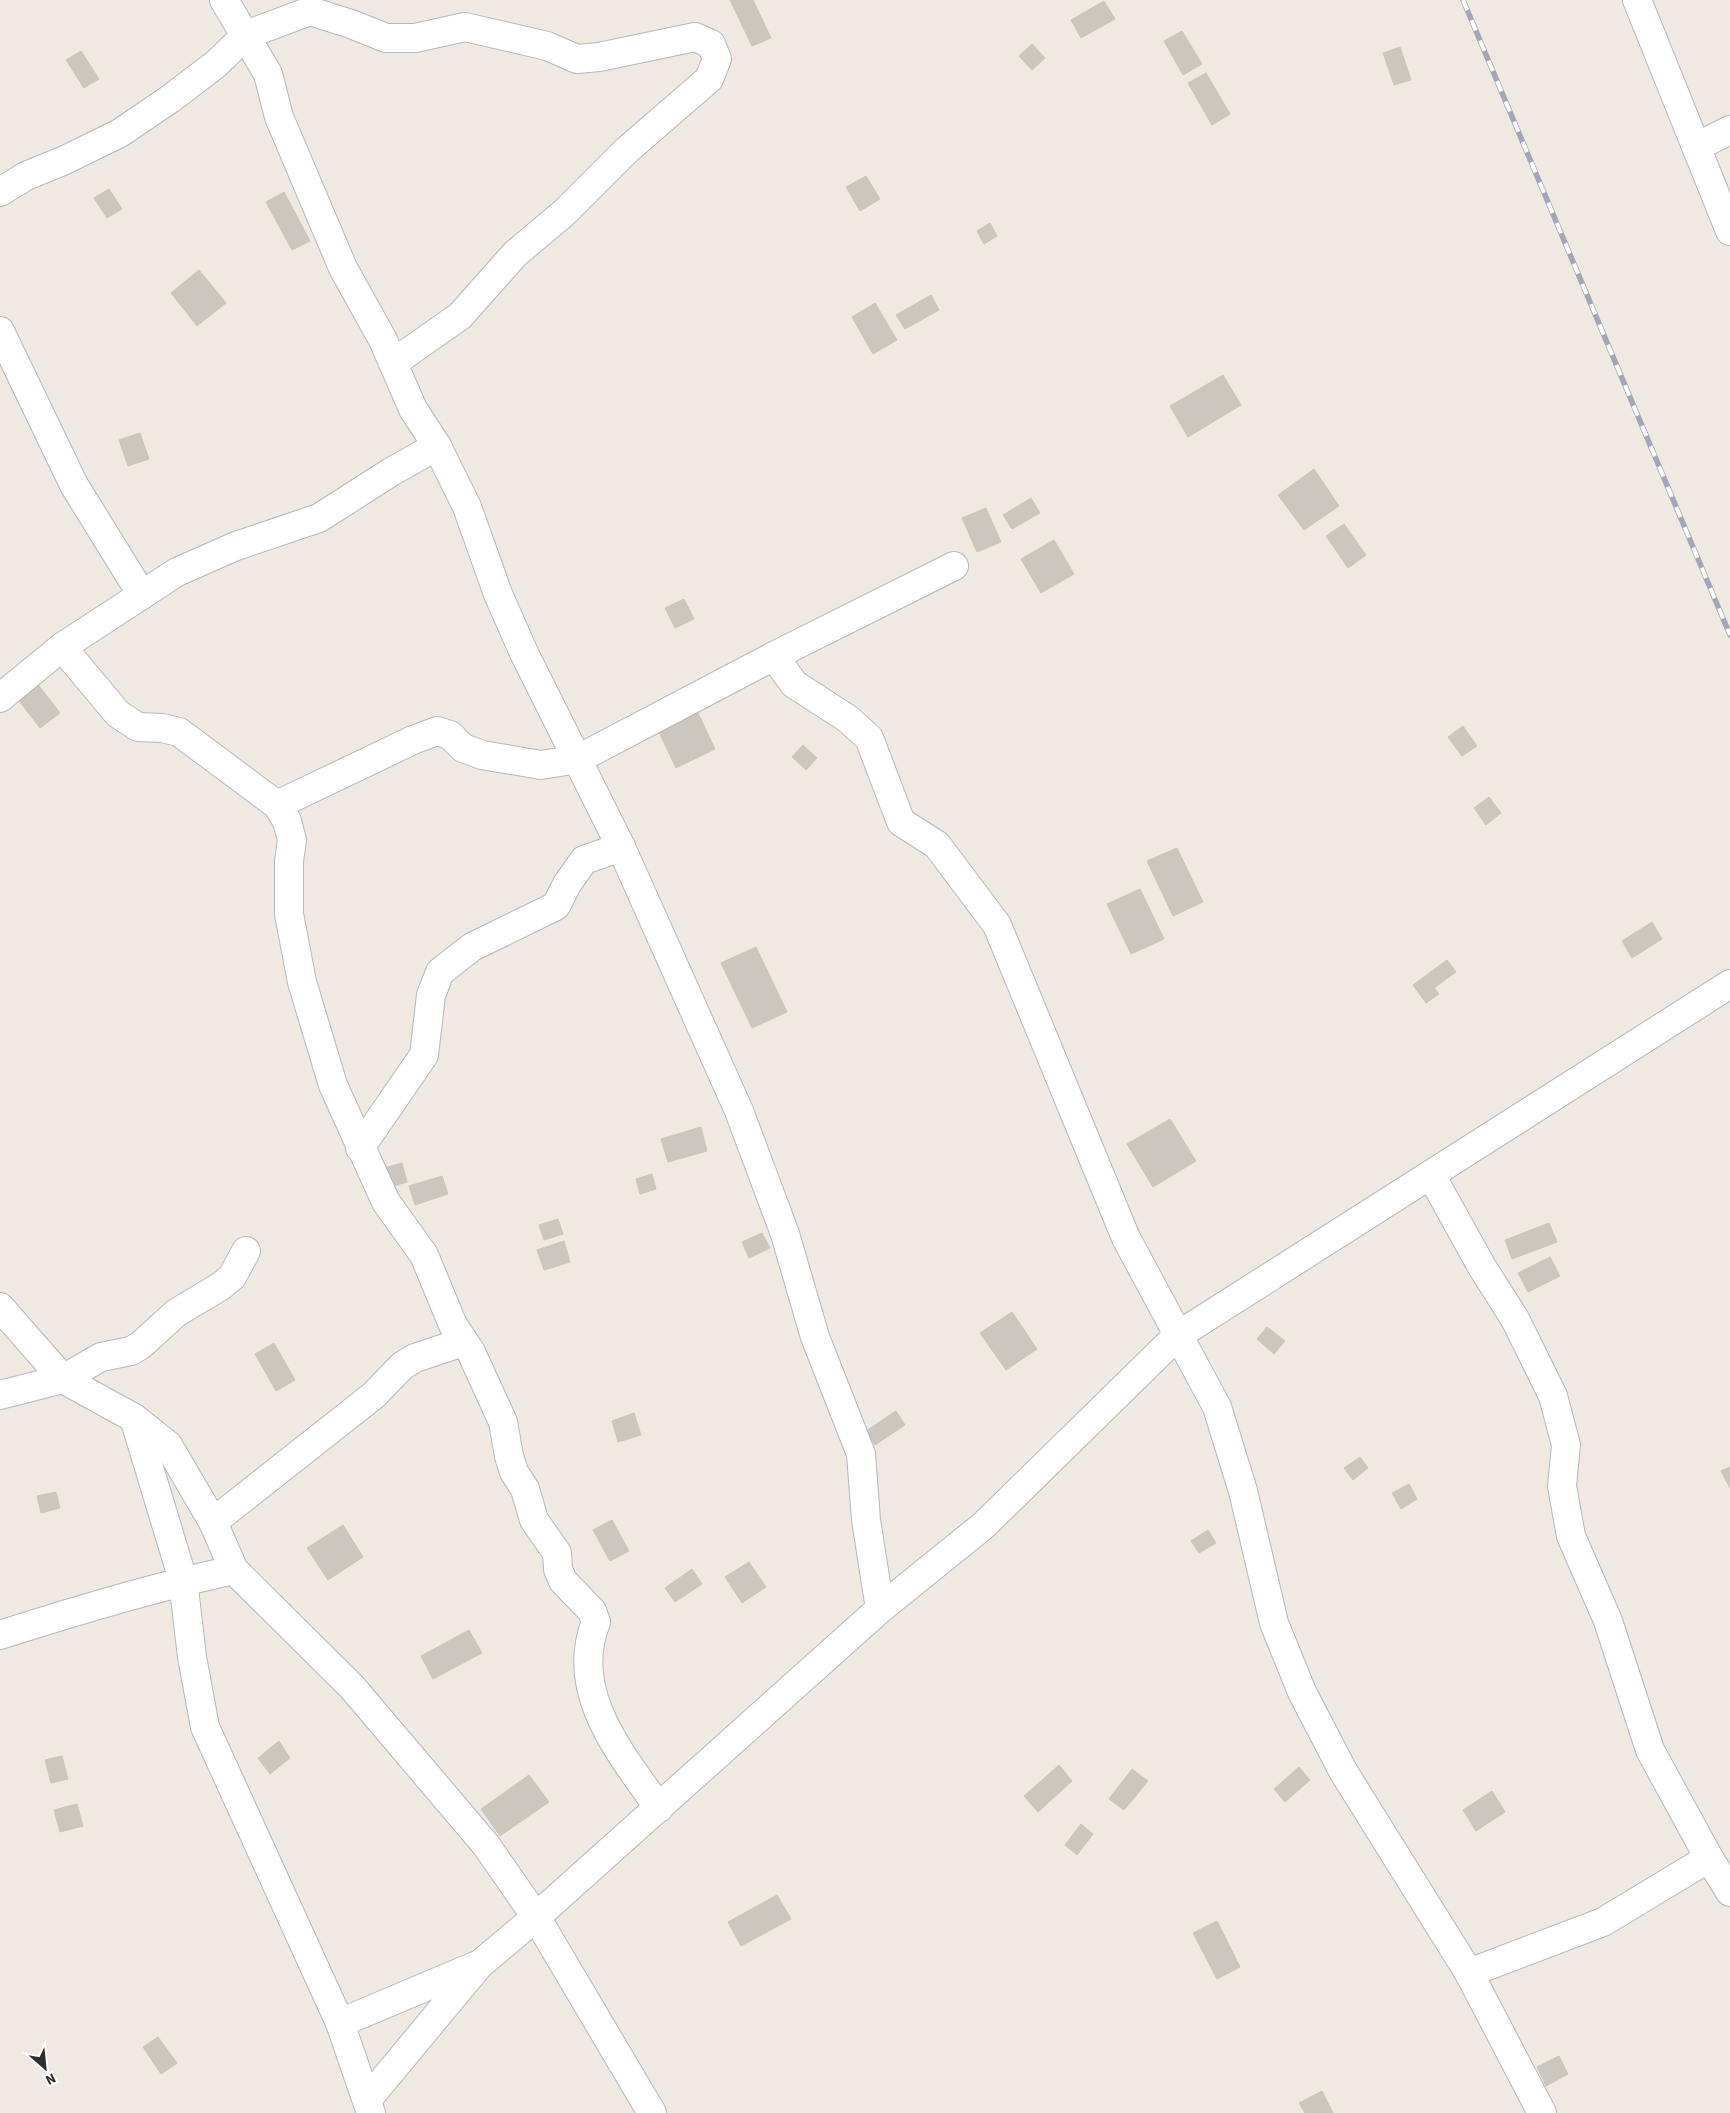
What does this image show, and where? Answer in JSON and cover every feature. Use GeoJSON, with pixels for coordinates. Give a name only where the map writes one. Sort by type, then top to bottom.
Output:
{"type":"FeatureCollection","features":[{"type":"Feature","properties":{"kind":"street"},"geometry":{"type":"LineString","coordinates":[[224,0],[268,74],[279,117],[344,268],[383,340],[413,409],[437,446],[467,506],[498,594],[524,653],[621,846],[739,1111],[785,1234],[815,1338],[861,1454],[866,1520],[880,1609]]}},
{"type":"Feature","properties":{"kind":"street"},"geometry":{"type":"LineString","coordinates":[[1637,0],[1730,231]]}},
{"type":"Feature","properties":{"kind":"street"},"geometry":{"type":"LineString","coordinates":[[0,192],[26,176],[66,160],[120,133],[170,99],[216,64],[246,35],[310,11],[386,38],[415,38],[464,27],[547,46],[577,59],[609,55],[695,37],[711,44],[717,59],[709,79],[628,150],[565,212],[515,254],[460,316],[393,363]]}},
{"type":"Feature","properties":{"kind":"street"},"geometry":{"type":"LineString","coordinates":[[1696,146],[1730,130]]}},
{"type":"Feature","properties":{"kind":"street"},"geometry":{"type":"LineString","coordinates":[[0,331],[74,485],[142,595]]}},
{"type":"Feature","properties":{"kind":"street"},"geometry":{"type":"LineString","coordinates":[[0,698],[62,647],[177,572],[236,546],[319,518],[391,472],[437,446]]}},
{"type":"Feature","properties":{"kind":"street"},"geometry":{"type":"LineString","coordinates":[[277,805],[413,740],[438,731],[450,735],[463,748],[482,755],[541,765],[578,759],[774,656],[954,566]]}},
{"type":"Feature","properties":{"kind":"street"},"geometry":{"type":"LineString","coordinates":[[62,647],[118,714],[138,727],[162,728],[179,732],[277,805],[288,821],[292,840],[289,861],[289,914],[302,982],[333,1084],[360,1148],[386,1202],[424,1255],[453,1325],[471,1352],[503,1422],[514,1472],[525,1489],[534,1520],[557,1553],[558,1569],[563,1581],[592,1611],[596,1622],[590,1639],[588,1674],[611,1740],[659,1808]]}},
{"type":"Feature","properties":{"kind":"street"},"geometry":{"type":"LineString","coordinates":[[774,656],[794,684],[848,719],[869,738],[901,822],[937,845],[997,925],[1126,1238],[1177,1336],[1217,1407],[1243,1491],[1274,1623],[1302,1692],[1343,1771],[1469,1973],[1542,2113]]}},
{"type":"Feature","properties":{"kind":"street"},"geometry":{"type":"LineString","coordinates":[[360,1148],[424,1055],[431,995],[440,972],[472,947],[556,906],[567,884],[584,860],[621,846]]}},
{"type":"Feature","properties":{"kind":"street"},"geometry":{"type":"LineString","coordinates":[[369,2106],[479,1964],[536,1917],[880,1609],[984,1525],[1177,1336],[1730,984]]}},
{"type":"Feature","properties":{"kind":"street"},"geometry":{"type":"LineString","coordinates":[[1431,1175],[1482,1267],[1516,1319],[1553,1396],[1566,1445],[1562,1486],[1571,1536],[1608,1621],[1650,1750],[1709,1858],[1730,1892]]}},
{"type":"Feature","properties":{"kind":"street"},"geometry":{"type":"LineString","coordinates":[[0,1395],[63,1379],[101,1357],[131,1351],[141,1345],[176,1313],[221,1286],[232,1277],[246,1251]]}},
{"type":"Feature","properties":{"kind":"street"},"geometry":{"type":"LineString","coordinates":[[0,1307],[63,1379],[134,1418],[168,1445],[213,1522],[234,1570],[352,1687],[486,1846],[536,1917],[652,2113]]}},
{"type":"Feature","properties":{"kind":"street"},"geometry":{"type":"LineString","coordinates":[[213,1522],[374,1394],[402,1366],[415,1358],[463,1342]]}},
{"type":"Feature","properties":{"kind":"street"},"geometry":{"type":"LineString","coordinates":[[134,1418],[183,1580],[192,1656],[205,1728],[340,2023],[369,2106]]}},
{"type":"Feature","properties":{"kind":"street"},"geometry":{"type":"LineString","coordinates":[[0,1635],[100,1602],[183,1580],[234,1570]]}},
{"type":"Feature","properties":{"kind":"street"},"geometry":{"type":"LineString","coordinates":[[1469,1973],[1603,1922],[1709,1858]]}},
{"type":"Feature","properties":{"kind":"street"},"geometry":{"type":"LineString","coordinates":[[340,2023],[479,1964]]}},
{"type":"Feature","properties":{"kind":"building"},"geometry":{"type":"Polygon","coordinates":[[[730,0],[753,0],[771,38],[752,46],[730,0]]]}},
{"type":"Feature","properties":{"kind":"building"},"geometry":{"type":"Polygon","coordinates":[[[1104,1],[1115,19],[1081,38],[1071,20],[1104,1]]]}},
{"type":"Feature","properties":{"kind":"building"},"geometry":{"type":"Polygon","coordinates":[[[1182,31],[1202,64],[1183,75],[1164,41],[1182,31]]]}},
{"type":"Feature","properties":{"kind":"building"},"geometry":{"type":"Polygon","coordinates":[[[1032,44],[1045,58],[1032,70],[1019,56],[1032,44]]]}},
{"type":"Feature","properties":{"kind":"building"},"geometry":{"type":"Polygon","coordinates":[[[1400,47],[1411,80],[1394,85],[1383,53],[1400,47]]]}},
{"type":"Feature","properties":{"kind":"building"},"geometry":{"type":"Polygon","coordinates":[[[81,51],[99,79],[84,88],[66,60],[81,51]]]}},
{"type":"Feature","properties":{"kind":"building"},"geometry":{"type":"Polygon","coordinates":[[[1206,73],[1230,114],[1212,125],[1188,83],[1206,73]]]}},
{"type":"Feature","properties":{"kind":"building"},"geometry":{"type":"Polygon","coordinates":[[[866,176],[880,199],[860,211],[846,187],[866,176]]]}},
{"type":"Feature","properties":{"kind":"building"},"geometry":{"type":"Polygon","coordinates":[[[109,189],[122,209],[107,218],[94,198],[109,189]]]}},
{"type":"Feature","properties":{"kind":"building"},"geometry":{"type":"Polygon","coordinates":[[[284,192],[310,241],[292,250],[266,202],[284,192]]]}},
{"type":"Feature","properties":{"kind":"building"},"geometry":{"type":"Polygon","coordinates":[[[990,223],[997,236],[984,244],[977,231],[990,223]]]}},
{"type":"Feature","properties":{"kind":"building"},"geometry":{"type":"Polygon","coordinates":[[[199,270],[226,303],[197,326],[171,293],[199,270]]]}},
{"type":"Feature","properties":{"kind":"building"},"geometry":{"type":"Polygon","coordinates":[[[931,295],[939,310],[905,329],[896,315],[931,295]]]}},
{"type":"Feature","properties":{"kind":"building"},"geometry":{"type":"Polygon","coordinates":[[[875,303],[897,340],[873,354],[852,317],[875,303]]]}},
{"type":"Feature","properties":{"kind":"building"},"geometry":{"type":"Polygon","coordinates":[[[1223,375],[1241,405],[1188,437],[1170,406],[1223,375]]]}},
{"type":"Feature","properties":{"kind":"building"},"geometry":{"type":"Polygon","coordinates":[[[140,433],[149,459],[128,466],[119,440],[140,433]]]}},
{"type":"Feature","properties":{"kind":"building"},"geometry":{"type":"Polygon","coordinates":[[[1314,469],[1339,506],[1304,530],[1278,495],[1314,469]]]}},
{"type":"Feature","properties":{"kind":"building"},"geometry":{"type":"Polygon","coordinates":[[[1031,498],[1040,513],[1012,529],[1003,515],[1031,498]]]}},
{"type":"Feature","properties":{"kind":"building"},"geometry":{"type":"Polygon","coordinates":[[[986,508],[1001,542],[977,552],[962,518],[986,508]]]}},
{"type":"Feature","properties":{"kind":"building"},"geometry":{"type":"Polygon","coordinates":[[[1344,524],[1366,555],[1348,568],[1326,536],[1344,524]]]}},
{"type":"Feature","properties":{"kind":"building"},"geometry":{"type":"Polygon","coordinates":[[[1054,540],[1074,574],[1041,593],[1021,559],[1054,540]]]}},
{"type":"Feature","properties":{"kind":"building"},"geometry":{"type":"Polygon","coordinates":[[[684,599],[694,619],[675,628],[665,608],[684,599]]]}},
{"type":"Feature","properties":{"kind":"building"},"geometry":{"type":"Polygon","coordinates":[[[33,678],[60,713],[40,728],[13,693],[33,678]]]}},
{"type":"Feature","properties":{"kind":"building"},"geometry":{"type":"Polygon","coordinates":[[[697,711],[715,749],[676,768],[658,730],[697,711]]]}},
{"type":"Feature","properties":{"kind":"building"},"geometry":{"type":"Polygon","coordinates":[[[1463,726],[1477,746],[1462,756],[1448,737],[1463,726]]]}},
{"type":"Feature","properties":{"kind":"building"},"geometry":{"type":"Polygon","coordinates":[[[803,745],[817,758],[806,770],[792,757],[803,745]]]}},
{"type":"Feature","properties":{"kind":"building"},"geometry":{"type":"Polygon","coordinates":[[[1489,797],[1501,813],[1486,825],[1474,808],[1489,797]]]}},
{"type":"Feature","properties":{"kind":"building"},"geometry":{"type":"Polygon","coordinates":[[[1177,848],[1203,902],[1173,916],[1147,861],[1177,848]]]}},
{"type":"Feature","properties":{"kind":"building"},"geometry":{"type":"Polygon","coordinates":[[[1140,889],[1164,939],[1131,954],[1107,904],[1140,889]]]}},
{"type":"Feature","properties":{"kind":"building"},"geometry":{"type":"Polygon","coordinates":[[[1652,922],[1662,939],[1632,958],[1622,941],[1652,922]]]}},
{"type":"Feature","properties":{"kind":"building"},"geometry":{"type":"Polygon","coordinates":[[[756,947],[787,1012],[752,1028],[721,963],[756,947]]]}},
{"type":"Feature","properties":{"kind":"building"},"geometry":{"type":"Polygon","coordinates":[[[1447,960],[1456,972],[1434,988],[1439,994],[1426,1003],[1413,985],[1447,960]]]}},
{"type":"Feature","properties":{"kind":"building"},"geometry":{"type":"Polygon","coordinates":[[[1170,1119],[1196,1161],[1153,1187],[1127,1144],[1170,1119]]]}},
{"type":"Feature","properties":{"kind":"building"},"geometry":{"type":"Polygon","coordinates":[[[701,1127],[707,1151],[668,1162],[661,1139],[701,1127]]]}},
{"type":"Feature","properties":{"kind":"building"},"geometry":{"type":"Polygon","coordinates":[[[402,1163],[407,1182],[390,1187],[384,1168],[402,1163]]]}},
{"type":"Feature","properties":{"kind":"building"},"geometry":{"type":"Polygon","coordinates":[[[652,1174],[656,1189],[640,1194],[636,1179],[652,1174]]]}},
{"type":"Feature","properties":{"kind":"building"},"geometry":{"type":"Polygon","coordinates":[[[442,1176],[448,1194],[415,1205],[409,1186],[442,1176]]]}},
{"type":"Feature","properties":{"kind":"building"},"geometry":{"type":"Polygon","coordinates":[[[558,1219],[563,1234],[544,1240],[539,1225],[558,1219]]]}},
{"type":"Feature","properties":{"kind":"building"},"geometry":{"type":"Polygon","coordinates":[[[1549,1223],[1557,1242],[1512,1259],[1505,1240],[1549,1223]]]}},
{"type":"Feature","properties":{"kind":"building"},"geometry":{"type":"Polygon","coordinates":[[[762,1233],[770,1248],[749,1258],[742,1242],[762,1233]]]}},
{"type":"Feature","properties":{"kind":"building"},"geometry":{"type":"Polygon","coordinates":[[[564,1241],[570,1262],[544,1270],[537,1250],[564,1241]]]}},
{"type":"Feature","properties":{"kind":"building"},"geometry":{"type":"Polygon","coordinates":[[[1550,1257],[1560,1276],[1528,1292],[1518,1273],[1550,1257]]]}},
{"type":"Feature","properties":{"kind":"building"},"geometry":{"type":"Polygon","coordinates":[[[1012,1312],[1037,1349],[1006,1370],[980,1333],[1012,1312]]]}},
{"type":"Feature","properties":{"kind":"building"},"geometry":{"type":"Polygon","coordinates":[[[1267,1327],[1285,1341],[1274,1354],[1257,1339],[1267,1327]]]}},
{"type":"Feature","properties":{"kind":"building"},"geometry":{"type":"Polygon","coordinates":[[[274,1343],[295,1380],[276,1391],[255,1354],[274,1343]]]}},
{"type":"Feature","properties":{"kind":"building"},"geometry":{"type":"Polygon","coordinates":[[[896,1411],[905,1425],[875,1445],[866,1431],[896,1411]]]}},
{"type":"Feature","properties":{"kind":"building"},"geometry":{"type":"Polygon","coordinates":[[[634,1413],[641,1435],[618,1442],[612,1421],[634,1413]]]}},
{"type":"Feature","properties":{"kind":"building"},"geometry":{"type":"Polygon","coordinates":[[[1360,1457],[1368,1468],[1353,1480],[1344,1468],[1360,1457]]]}},
{"type":"Feature","properties":{"kind":"building"},"geometry":{"type":"Polygon","coordinates":[[[1730,1467],[1730,1488],[1721,1471],[1730,1467]]]}},
{"type":"Feature","properties":{"kind":"building"},"geometry":{"type":"Polygon","coordinates":[[[1409,1484],[1417,1499],[1401,1509],[1392,1493],[1409,1484]]]}},
{"type":"Feature","properties":{"kind":"building"},"geometry":{"type":"Polygon","coordinates":[[[56,1492],[60,1508],[41,1513],[37,1496],[56,1492]]]}},
{"type":"Feature","properties":{"kind":"building"},"geometry":{"type":"Polygon","coordinates":[[[612,1520],[629,1551],[610,1561],[593,1530],[612,1520]]]}},
{"type":"Feature","properties":{"kind":"building"},"geometry":{"type":"Polygon","coordinates":[[[343,1525],[363,1557],[328,1580],[307,1548],[343,1525]]]}},
{"type":"Feature","properties":{"kind":"building"},"geometry":{"type":"Polygon","coordinates":[[[1208,1530],[1216,1543],[1199,1553],[1191,1541],[1208,1530]]]}},
{"type":"Feature","properties":{"kind":"building"},"geometry":{"type":"Polygon","coordinates":[[[749,1562],[766,1587],[742,1603],[725,1577],[749,1562]]]}},
{"type":"Feature","properties":{"kind":"building"},"geometry":{"type":"Polygon","coordinates":[[[692,1569],[702,1584],[675,1602],[665,1588],[692,1569]]]}},
{"type":"Feature","properties":{"kind":"building"},"geometry":{"type":"Polygon","coordinates":[[[469,1630],[482,1653],[433,1679],[421,1656],[469,1630]]]}},
{"type":"Feature","properties":{"kind":"building"},"geometry":{"type":"Polygon","coordinates":[[[279,1741],[290,1758],[270,1774],[258,1758],[279,1741]]]}},
{"type":"Feature","properties":{"kind":"building"},"geometry":{"type":"Polygon","coordinates":[[[62,1756],[68,1779],[51,1783],[45,1760],[62,1756]]]}},
{"type":"Feature","properties":{"kind":"building"},"geometry":{"type":"Polygon","coordinates":[[[1059,1765],[1072,1781],[1038,1812],[1024,1796],[1059,1765]]]}},
{"type":"Feature","properties":{"kind":"building"},"geometry":{"type":"Polygon","coordinates":[[[1299,1767],[1310,1780],[1285,1802],[1274,1789],[1299,1767]]]}},
{"type":"Feature","properties":{"kind":"building"},"geometry":{"type":"Polygon","coordinates":[[[1132,1769],[1148,1781],[1124,1810],[1109,1799],[1132,1769]]]}},
{"type":"Feature","properties":{"kind":"building"},"geometry":{"type":"Polygon","coordinates":[[[529,1775],[549,1802],[500,1836],[481,1809],[529,1775]]]}},
{"type":"Feature","properties":{"kind":"building"},"geometry":{"type":"Polygon","coordinates":[[[1492,1791],[1505,1812],[1476,1831],[1463,1810],[1492,1791]]]}},
{"type":"Feature","properties":{"kind":"building"},"geometry":{"type":"Polygon","coordinates":[[[77,1804],[83,1826],[60,1832],[54,1810],[77,1804]]]}},
{"type":"Feature","properties":{"kind":"building"},"geometry":{"type":"Polygon","coordinates":[[[1081,1824],[1093,1834],[1077,1855],[1065,1845],[1081,1824]]]}},
{"type":"Feature","properties":{"kind":"building"},"geometry":{"type":"Polygon","coordinates":[[[777,1895],[791,1919],[741,1946],[728,1922],[777,1895]]]}},
{"type":"Feature","properties":{"kind":"building"},"geometry":{"type":"Polygon","coordinates":[[[1217,1921],[1240,1967],[1217,1979],[1193,1933],[1217,1921]]]}},
{"type":"Feature","properties":{"kind":"building"},"geometry":{"type":"Polygon","coordinates":[[[158,2037],[177,2063],[161,2074],[143,2047],[158,2037]]]}},
{"type":"Feature","properties":{"kind":"building"},"geometry":{"type":"Polygon","coordinates":[[[1559,2056],[1568,2074],[1546,2086],[1537,2067],[1559,2056]]]}},
{"type":"Feature","properties":{"kind":"building"},"geometry":{"type":"Polygon","coordinates":[[[1322,2091],[1333,2113],[1305,2113],[1299,2103],[1322,2091]]]}},
{"type":"Feature","properties":{"kind":"railway"},"geometry":{"type":"LineString","coordinates":[[1463,0],[1730,635]]}}]}
